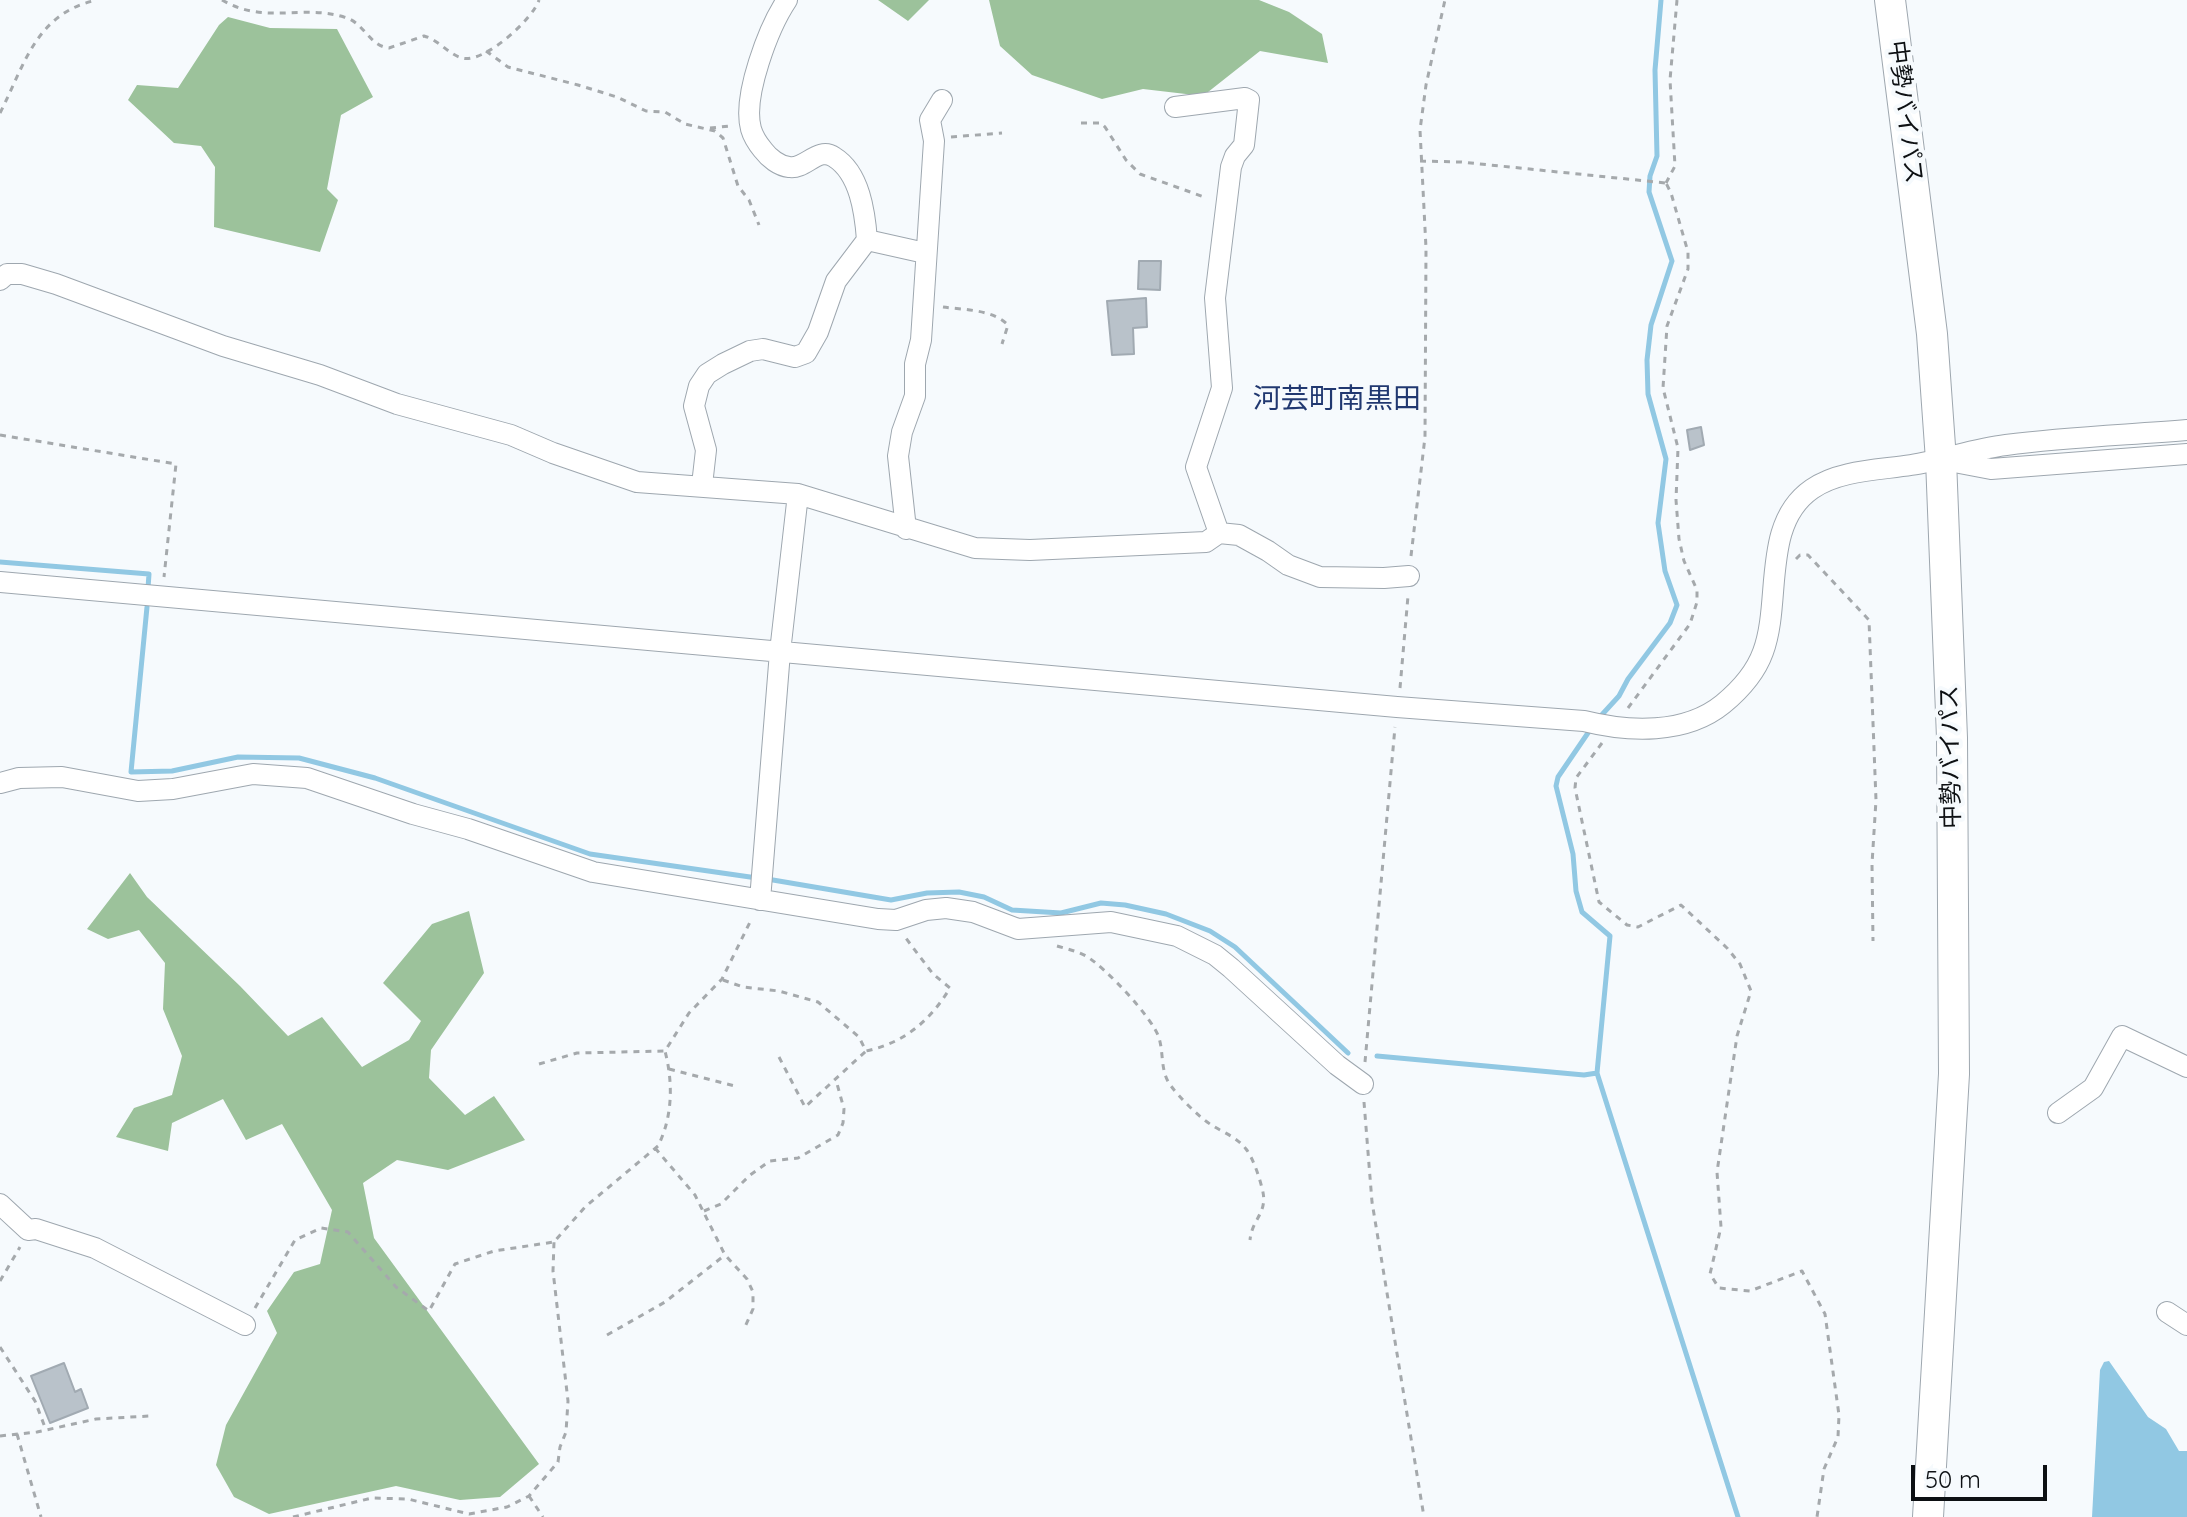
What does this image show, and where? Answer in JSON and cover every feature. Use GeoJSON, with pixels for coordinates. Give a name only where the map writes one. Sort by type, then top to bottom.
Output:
{"type":"FeatureCollection","features":[{"type":"Feature","properties":{"kind":"highway","name":"中勢バイパス"},"geometry":{"type":"LineString","coordinates":[[1890,0],[1932,334],[1941,460],[1952,738],[1954,1074],[1928,1517]]}},
{"type":"Feature","properties":{"kind":"street"},"geometry":{"type":"LineString","coordinates":[[702,485],[706,450],[694,406],[699,386],[715,369],[750,351],[763,349],[795,357],[806,353],[818,332],[836,281],[867,240],[856,186],[838,160],[831,154],[823,154],[796,167],[783,165],[766,154],[750,127],[750,105],[758,68],[775,20],[787,0]]}},
{"type":"Feature","properties":{"kind":"street"},"geometry":{"type":"LineString","coordinates":[[906,529],[898,456],[902,432],[915,396],[915,364],[921,340],[925,253],[931,212],[934,141],[930,120],[942,100]]}},
{"type":"Feature","properties":{"kind":"street"},"geometry":{"type":"LineString","coordinates":[[1175,107],[1249,100],[1244,145],[1231,167],[1215,316],[1222,388],[1196,467],[1219,533]]}},
{"type":"Feature","properties":{"kind":"street"},"geometry":{"type":"LineString","coordinates":[[867,240],[925,253]]}},
{"type":"Feature","properties":{"kind":"street"},"geometry":{"type":"LineString","coordinates":[[0,280],[7,274],[22,274],[56,284],[223,346],[320,375],[397,404],[511,435],[637,482],[798,494],[975,548],[998,550],[1206,542],[1219,533],[1239,535],[1295,569],[1320,577],[1409,576]]}},
{"type":"Feature","properties":{"kind":"street"},"geometry":{"type":"LineString","coordinates":[[0,582],[1397,707],[1584,721],[1613,728],[1654,727],[1694,722],[1712,712],[1750,678],[1763,653],[1769,628],[1777,553],[1783,530],[1790,513],[1812,488],[1845,475],[1941,460],[2005,445],[2187,430]]}},
{"type":"Feature","properties":{"kind":"street"},"geometry":{"type":"LineString","coordinates":[[1941,460],[1991,469],[2187,454]]}},
{"type":"Feature","properties":{"kind":"street"},"geometry":{"type":"LineString","coordinates":[[760,895],[780,652],[798,494]]}},
{"type":"Feature","properties":{"kind":"street"},"geometry":{"type":"LineString","coordinates":[[0,783],[19,778],[62,777],[138,791],[173,789],[253,774],[307,778],[593,872],[760,895],[878,919],[898,919],[926,910],[946,908],[973,912],[1018,929],[1111,922],[1148,928],[1200,946],[1231,968],[1327,1057],[1363,1084]]}},
{"type":"Feature","properties":{"kind":"street"},"geometry":{"type":"LineString","coordinates":[[2058,1113],[2093,1088],[2122,1036],[2187,1067]]}},
{"type":"Feature","properties":{"kind":"street"},"geometry":{"type":"LineString","coordinates":[[0,1204],[28,1230],[36,1229],[95,1248],[245,1325]]}},
{"type":"Feature","properties":{"kind":"street"},"geometry":{"type":"LineString","coordinates":[[2167,1312],[2187,1325]]}},
{"type":"Feature","properties":{"kind":"path"},"geometry":{"type":"LineString","coordinates":[[0,113],[39,35],[54,20],[72,9],[97,0]]}},
{"type":"Feature","properties":{"kind":"path"},"geometry":{"type":"LineString","coordinates":[[222,0],[245,12],[316,13],[346,17],[355,21],[383,48],[424,36],[438,40],[462,58],[486,51],[530,18],[539,0]]}},
{"type":"Feature","properties":{"kind":"path"},"geometry":{"type":"LineString","coordinates":[[1424,1517],[1372,1202],[1363,1084],[1409,576],[1425,437],[1426,248],[1420,130],[1445,0]]}},
{"type":"Feature","properties":{"kind":"path"},"geometry":{"type":"LineString","coordinates":[[1677,0],[1670,80],[1675,166],[1666,183],[1688,252],[1688,269],[1667,326],[1663,388],[1678,448],[1676,500],[1679,539],[1684,561],[1697,590],[1697,602],[1690,624],[1576,778],[1575,788],[1599,902],[1627,925],[1638,927],[1681,905],[1727,948],[1747,977],[1751,991],[1737,1036],[1717,1172],[1721,1227],[1710,1274],[1719,1288],[1750,1291],[1802,1271],[1825,1314],[1834,1375],[1838,1437],[1824,1469],[1817,1517]]}},
{"type":"Feature","properties":{"kind":"path"},"geometry":{"type":"LineString","coordinates":[[486,51],[508,67],[617,97],[646,111],[665,112],[685,124],[709,128],[750,127]]}},
{"type":"Feature","properties":{"kind":"path"},"geometry":{"type":"LineString","coordinates":[[1081,123],[1101,123],[1140,174],[1191,195],[1227,203]]}},
{"type":"Feature","properties":{"kind":"path"},"geometry":{"type":"LineString","coordinates":[[709,128],[723,138],[738,186],[749,200],[759,225]]}},
{"type":"Feature","properties":{"kind":"path"},"geometry":{"type":"LineString","coordinates":[[934,141],[1002,133]]}},
{"type":"Feature","properties":{"kind":"path"},"geometry":{"type":"LineString","coordinates":[[1420,161],[1461,162],[1666,183]]}},
{"type":"Feature","properties":{"kind":"path"},"geometry":{"type":"LineString","coordinates":[[923,307],[941,306],[991,314],[1008,325],[1002,344]]}},
{"type":"Feature","properties":{"kind":"path"},"geometry":{"type":"LineString","coordinates":[[0,435],[176,464],[162,596]]}},
{"type":"Feature","properties":{"kind":"path"},"geometry":{"type":"LineString","coordinates":[[1796,560],[1800,555],[1808,555],[1869,620],[1876,800],[1872,864],[1873,941]]}},
{"type":"Feature","properties":{"kind":"path"},"geometry":{"type":"LineString","coordinates":[[293,1517],[372,1498],[408,1499],[469,1514],[507,1507],[529,1496],[558,1462],[566,1432],[568,1401],[553,1271],[554,1242],[585,1207],[655,1148],[664,1134],[669,1109],[669,1069],[665,1051],[689,1013],[722,979],[760,895]]}},
{"type":"Feature","properties":{"kind":"path"},"geometry":{"type":"LineString","coordinates":[[779,1057],[805,1107],[866,1051],[881,1048],[917,1029],[950,988],[933,974],[909,945],[898,919]]}},
{"type":"Feature","properties":{"kind":"path"},"geometry":{"type":"LineString","coordinates":[[1018,929],[1037,940],[1083,955],[1094,962],[1149,1020],[1159,1038],[1164,1072],[1169,1083],[1200,1116],[1248,1151],[1265,1202],[1262,1214],[1251,1230],[1250,1240]]}},
{"type":"Feature","properties":{"kind":"path"},"geometry":{"type":"LineString","coordinates":[[722,979],[743,987],[779,991],[818,1002],[859,1037],[866,1051]]}},
{"type":"Feature","properties":{"kind":"path"},"geometry":{"type":"LineString","coordinates":[[539,1064],[577,1053],[665,1051]]}},
{"type":"Feature","properties":{"kind":"path"},"geometry":{"type":"LineString","coordinates":[[669,1069],[735,1086]]}},
{"type":"Feature","properties":{"kind":"path"},"geometry":{"type":"LineString","coordinates":[[704,1211],[721,1204],[750,1175],[770,1161],[798,1158],[838,1135],[844,1109],[836,1080]]}},
{"type":"Feature","properties":{"kind":"path"},"geometry":{"type":"LineString","coordinates":[[655,1148],[695,1195],[725,1255],[747,1279],[753,1292],[753,1309],[744,1329]]}},
{"type":"Feature","properties":{"kind":"path"},"geometry":{"type":"LineString","coordinates":[[245,1325],[295,1240],[321,1228],[348,1232],[396,1287],[429,1311],[455,1264],[494,1251],[554,1242]]}},
{"type":"Feature","properties":{"kind":"path"},"geometry":{"type":"LineString","coordinates":[[0,1281],[28,1230]]}},
{"type":"Feature","properties":{"kind":"path"},"geometry":{"type":"LineString","coordinates":[[607,1335],[665,1302],[725,1255]]}},
{"type":"Feature","properties":{"kind":"path"},"geometry":{"type":"LineString","coordinates":[[0,1347],[35,1401],[46,1430]]}},
{"type":"Feature","properties":{"kind":"path"},"geometry":{"type":"LineString","coordinates":[[0,1436],[96,1419],[149,1416]]}},
{"type":"Feature","properties":{"kind":"path"},"geometry":{"type":"LineString","coordinates":[[17,1434],[41,1517]]}},
{"type":"Feature","properties":{"kind":"path"},"geometry":{"type":"LineString","coordinates":[[529,1496],[543,1517]]}},
{"type":"Feature","properties":{"kind":"green space"},"geometry":{"type":"Polygon","coordinates":[[[878,0],[929,0],[908,21],[878,0]]]}},
{"type":"Feature","properties":{"kind":"green space"},"geometry":{"type":"Polygon","coordinates":[[[989,0],[1259,0],[1289,12],[1322,34],[1328,63],[1260,51],[1203,96],[1143,89],[1102,99],[1032,75],[1000,46],[989,0]]]}},
{"type":"Feature","properties":{"kind":"green space"},"geometry":{"type":"Polygon","coordinates":[[[228,17],[270,28],[337,29],[373,97],[341,115],[327,189],[338,200],[320,252],[214,227],[215,167],[201,146],[174,143],[128,100],[137,85],[178,88],[219,25],[228,17]]]}},
{"type":"Feature","properties":{"kind":"green space"},"geometry":{"type":"Polygon","coordinates":[[[130,873],[147,897],[288,1036],[322,1017],[362,1067],[409,1040],[421,1021],[383,983],[432,924],[469,911],[484,973],[431,1050],[429,1078],[465,1115],[494,1096],[525,1140],[448,1170],[397,1160],[363,1183],[374,1238],[539,1464],[500,1497],[460,1500],[396,1486],[269,1514],[234,1497],[216,1465],[226,1425],[277,1333],[267,1311],[294,1272],[320,1264],[332,1210],[282,1124],[246,1140],[223,1099],[172,1123],[168,1151],[116,1137],[134,1108],[172,1095],[182,1056],[163,1009],[165,963],[139,930],[108,939],[87,929],[130,873]]]}},
{"type":"Feature","properties":{"kind":"water"},"geometry":{"type":"Polygon","coordinates":[[[2109,1361],[2148,1417],[2166,1429],[2179,1451],[2187,1451],[2187,1517],[2092,1517],[2100,1370],[2104,1362],[2109,1361]]]}},
{"type":"Feature","properties":{"kind":"building"},"geometry":{"type":"Polygon","coordinates":[[[1139,261],[1161,261],[1160,290],[1138,289],[1139,261]]]}},
{"type":"Feature","properties":{"kind":"building"},"geometry":{"type":"Polygon","coordinates":[[[1146,298],[1147,327],[1133,328],[1134,354],[1112,355],[1107,301],[1146,298]]]}},
{"type":"Feature","properties":{"kind":"building"},"geometry":{"type":"Polygon","coordinates":[[[1701,427],[1704,445],[1690,450],[1687,430],[1701,427]]]}},
{"type":"Feature","properties":{"kind":"building"},"geometry":{"type":"Polygon","coordinates":[[[64,1363],[75,1392],[81,1389],[88,1408],[50,1423],[31,1376],[64,1363]]]}},
{"type":"Feature","properties":{"kind":"waterway"},"geometry":{"type":"LineString","coordinates":[[1598,719],[1619,696],[1670,623],[1677,605],[1665,571],[1658,523],[1666,459],[1648,394],[1647,360],[1651,325],[1672,261],[1649,192],[1650,176],[1657,156],[1655,70],[1661,0]]}},
{"type":"Feature","properties":{"kind":"waterway"},"geometry":{"type":"LineString","coordinates":[[0,562],[149,574],[148,588]]}},
{"type":"Feature","properties":{"kind":"waterway"},"geometry":{"type":"LineString","coordinates":[[147,607],[131,772],[172,771],[238,757],[299,758],[375,778],[590,854],[757,878]]}},
{"type":"Feature","properties":{"kind":"waterway"},"geometry":{"type":"LineString","coordinates":[[1592,727],[1558,777],[1556,786],[1573,854],[1576,891],[1582,912],[1610,936],[1597,1073],[1738,1517]]}},
{"type":"Feature","properties":{"kind":"waterway"},"geometry":{"type":"LineString","coordinates":[[767,879],[891,900],[927,893],[959,892],[984,897],[1012,910],[1061,913],[1101,903],[1166,914],[1210,931],[1235,947],[1348,1053]]}},
{"type":"Feature","properties":{"kind":"waterway"},"geometry":{"type":"LineString","coordinates":[[1377,1056],[1584,1075],[1597,1073]]}},
{"type":"Feature","properties":{"kind":"district","name":"河芸町南黒田"},"geometry":{"type":"Point","coordinates":[1337,400]}}]}
